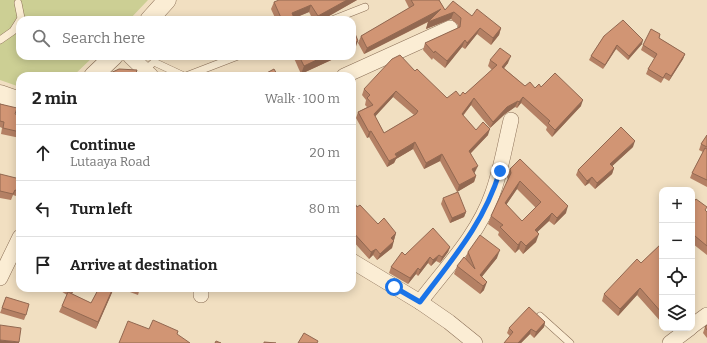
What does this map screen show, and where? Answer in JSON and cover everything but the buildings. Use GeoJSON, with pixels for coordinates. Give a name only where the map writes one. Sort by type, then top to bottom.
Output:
{"type":"FeatureCollection","features":[{"type":"Feature","properties":{"kind":"street"},"geometry":{"type":"LineString","coordinates":[[153,16],[167,0]]}},
{"type":"Feature","properties":{"kind":"street"},"geometry":{"type":"LineString","coordinates":[[353,72],[450,28]]}},
{"type":"Feature","properties":{"kind":"street"},"geometry":{"type":"LineString","coordinates":[[97,72],[110,60]]}},
{"type":"Feature","properties":{"kind":"street"},"geometry":{"type":"LineString","coordinates":[[134,60],[147,72]]}},
{"type":"Feature","properties":{"kind":"street"},"geometry":{"type":"LineString","coordinates":[[0,94],[16,100]]}},
{"type":"Feature","properties":{"kind":"street"},"geometry":{"type":"LineString","coordinates":[[420,302],[469,237],[482,216],[492,196],[498,178],[511,120]]}},
{"type":"Feature","properties":{"kind":"street"},"geometry":{"type":"LineString","coordinates":[[0,278],[16,245]]}},
{"type":"Feature","properties":{"kind":"street"},"geometry":{"type":"LineString","coordinates":[[356,263],[420,302],[449,322],[474,343]]}},
{"type":"Feature","properties":{"kind":"street"},"geometry":{"type":"LineString","coordinates":[[695,324],[707,315]]}},
{"type":"Feature","properties":{"kind":"street"},"geometry":{"type":"LineString","coordinates":[[670,343],[686,331]]}},
{"type":"Feature","properties":{"kind":"lane"},"geometry":{"type":"LineString","coordinates":[[18,3],[21,16]]}},
{"type":"Feature","properties":{"kind":"lane"},"geometry":{"type":"LineString","coordinates":[[342,16],[365,7]]}},
{"type":"Feature","properties":{"kind":"lane"},"geometry":{"type":"LineString","coordinates":[[0,40],[13,31],[16,26]]}},
{"type":"Feature","properties":{"kind":"lane"},"geometry":{"type":"LineString","coordinates":[[196,72],[227,60]]}},
{"type":"Feature","properties":{"kind":"lane"},"geometry":{"type":"LineString","coordinates":[[149,72],[154,62],[176,72]]}},
{"type":"Feature","properties":{"kind":"lane"},"geometry":{"type":"LineString","coordinates":[[540,316],[570,343]]}},
{"type":"Feature","properties":{"kind":"green space"},"geometry":{"type":"Polygon","coordinates":[[[0,0],[148,0],[133,16],[16,16],[16,60],[90,60],[77,72],[16,72],[16,86],[0,80],[0,0]]]}},
{"type":"Feature","properties":{"kind":"route"},"geometry":{"type":"LineString","coordinates":[[394,287],[420,302],[476,227],[492,196],[500,171]]}}]}
